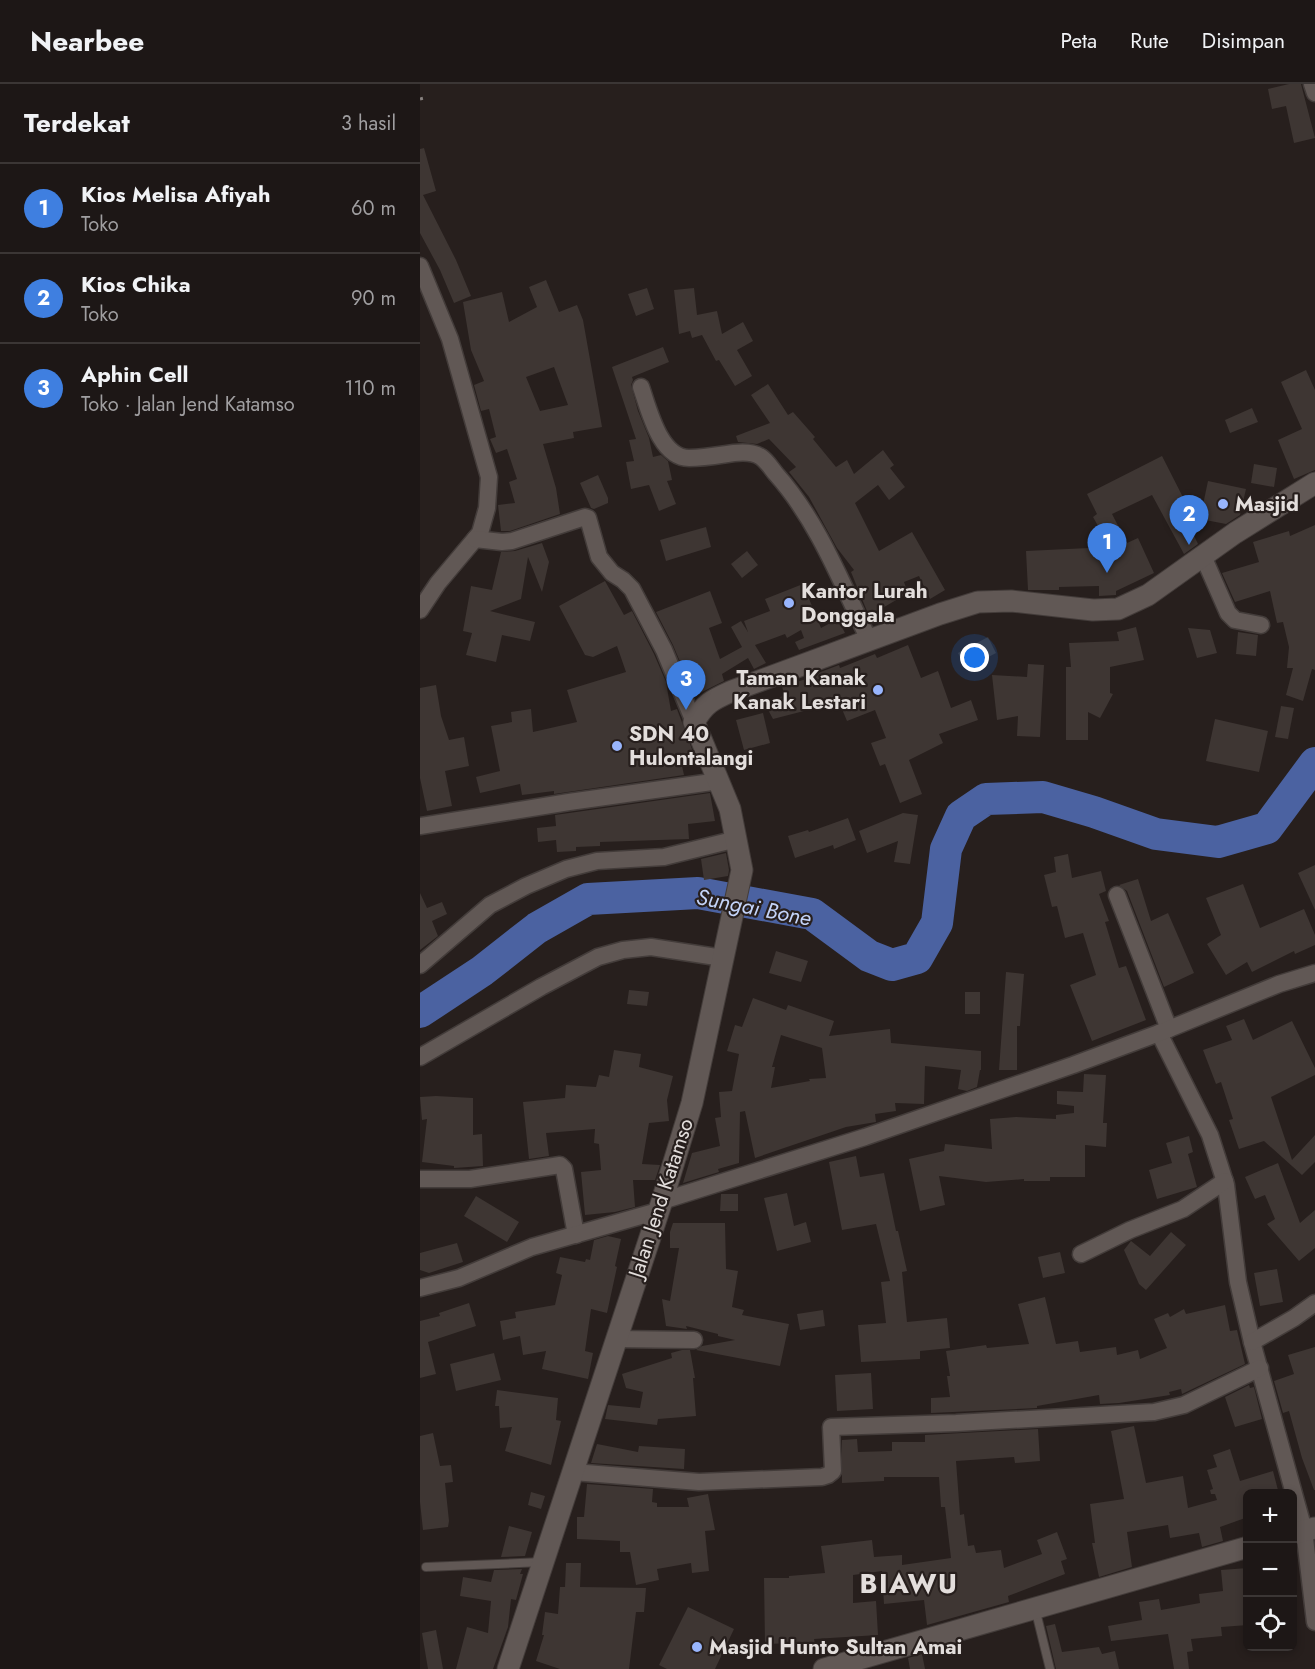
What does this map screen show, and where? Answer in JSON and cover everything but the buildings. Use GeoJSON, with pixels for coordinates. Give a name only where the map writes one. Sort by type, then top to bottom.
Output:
{"type":"FeatureCollection","features":[{"type":"Feature","properties":{"kind":"street"},"geometry":{"type":"LineString","coordinates":[[1312,84],[1315,93]]}},
{"type":"Feature","properties":{"kind":"street"},"geometry":{"type":"LineString","coordinates":[[420,266],[450,339],[489,477],[487,508],[480,533],[438,583],[420,610]]}},
{"type":"Feature","properties":{"kind":"street"},"geometry":{"type":"LineString","coordinates":[[640,387],[660,437],[670,451],[677,456],[688,458],[753,453],[767,463],[797,502],[814,531],[869,640]]}},
{"type":"Feature","properties":{"kind":"street"},"geometry":{"type":"LineString","coordinates":[[694,722],[701,710],[712,700],[869,640],[978,602],[1011,601],[1093,610],[1118,609],[1148,595],[1235,533],[1315,483]]}},
{"type":"Feature","properties":{"kind":"street"},"geometry":{"type":"LineString","coordinates":[[475,539],[512,541],[585,517],[588,519],[599,557],[612,573],[632,589],[664,650],[694,722]]}},
{"type":"Feature","properties":{"kind":"street"},"geometry":{"type":"LineString","coordinates":[[1203,556],[1228,613],[1234,620],[1261,625]]}},
{"type":"Feature","properties":{"kind":"street","name":"Jalan Jend Katamso"},"geometry":{"type":"LineString","coordinates":[[508,1669],[692,1103],[742,870],[730,809],[694,722]]}},
{"type":"Feature","properties":{"kind":"street"},"geometry":{"type":"LineString","coordinates":[[420,826],[719,781]]}},
{"type":"Feature","properties":{"kind":"street"},"geometry":{"type":"LineString","coordinates":[[420,965],[490,905],[566,869],[597,861],[664,857],[737,839]]}},
{"type":"Feature","properties":{"kind":"street"},"geometry":{"type":"LineString","coordinates":[[1117,895],[1164,1031],[1210,1135],[1225,1181],[1238,1282],[1252,1342],[1304,1531],[1315,1622]]}},
{"type":"Feature","properties":{"kind":"street"},"geometry":{"type":"LineString","coordinates":[[420,1057],[598,957],[623,950],[651,947],[724,955]]}},
{"type":"Feature","properties":{"kind":"street"},"geometry":{"type":"LineString","coordinates":[[420,1288],[459,1278],[532,1247],[576,1235],[909,1122],[1164,1031],[1278,984],[1315,973]]}},
{"type":"Feature","properties":{"kind":"street"},"geometry":{"type":"LineString","coordinates":[[420,1179],[470,1179],[560,1165],[564,1169],[576,1235]]}},
{"type":"Feature","properties":{"kind":"street"},"geometry":{"type":"LineString","coordinates":[[1081,1254],[1130,1230],[1183,1209],[1225,1181]]}},
{"type":"Feature","properties":{"kind":"street"},"geometry":{"type":"LineString","coordinates":[[1252,1342],[1315,1304]]}},
{"type":"Feature","properties":{"kind":"street"},"geometry":{"type":"LineString","coordinates":[[616,1339],[694,1340]]}},
{"type":"Feature","properties":{"kind":"street"},"geometry":{"type":"LineString","coordinates":[[573,1472],[699,1482],[822,1477],[833,1471],[831,1427],[956,1423],[1154,1412],[1184,1405],[1260,1368]]}},
{"type":"Feature","properties":{"kind":"street"},"geometry":{"type":"LineString","coordinates":[[824,1669],[1243,1548]]}},
{"type":"Feature","properties":{"kind":"lane"},"geometry":{"type":"LineString","coordinates":[[426,1567],[543,1562]]}},
{"type":"Feature","properties":{"kind":"lane"},"geometry":{"type":"LineString","coordinates":[[1035,1608],[1050,1669]]}},
{"type":"Feature","properties":{"kind":"waterway","name":"Sungai Bone"},"geometry":{"type":"LineString","coordinates":[[420,1012],[482,971],[537,928],[588,899],[698,893],[812,914],[869,956],[892,965],[917,958],[937,923],[946,849],[961,816],[986,799],[1043,797],[1156,834],[1218,842],[1267,828],[1315,763]]}},
{"type":"Feature","properties":{"kind":"place","name":"Masjid"},"geometry":{"type":"Point","coordinates":[1223,504]}},
{"type":"Feature","properties":{"kind":"place","name":"Kios Chika"},"geometry":{"type":"Point","coordinates":[1189,545]}},
{"type":"Feature","properties":{"kind":"place","name":"Kios Melisa Afiyah"},"geometry":{"type":"Point","coordinates":[1107,573]}},
{"type":"Feature","properties":{"kind":"place","name":"Kantor Lurah Donggala"},"geometry":{"type":"Point","coordinates":[789,603]}},
{"type":"Feature","properties":{"kind":"place","name":"Taman Kanak Kanak Lestari"},"geometry":{"type":"Point","coordinates":[878,690]}},
{"type":"Feature","properties":{"kind":"place","name":"Aphin Cell"},"geometry":{"type":"Point","coordinates":[686,710]}},
{"type":"Feature","properties":{"kind":"place","name":"SDN 40 Hulontalangi"},"geometry":{"type":"Point","coordinates":[617,746]}},
{"type":"Feature","properties":{"kind":"place","name":"Masjid Hunto Sultan Amai"},"geometry":{"type":"Point","coordinates":[697,1647]}},
{"type":"Feature","properties":{"kind":"district","name":"BIAWU"},"geometry":{"type":"Point","coordinates":[909,1584]}}]}
